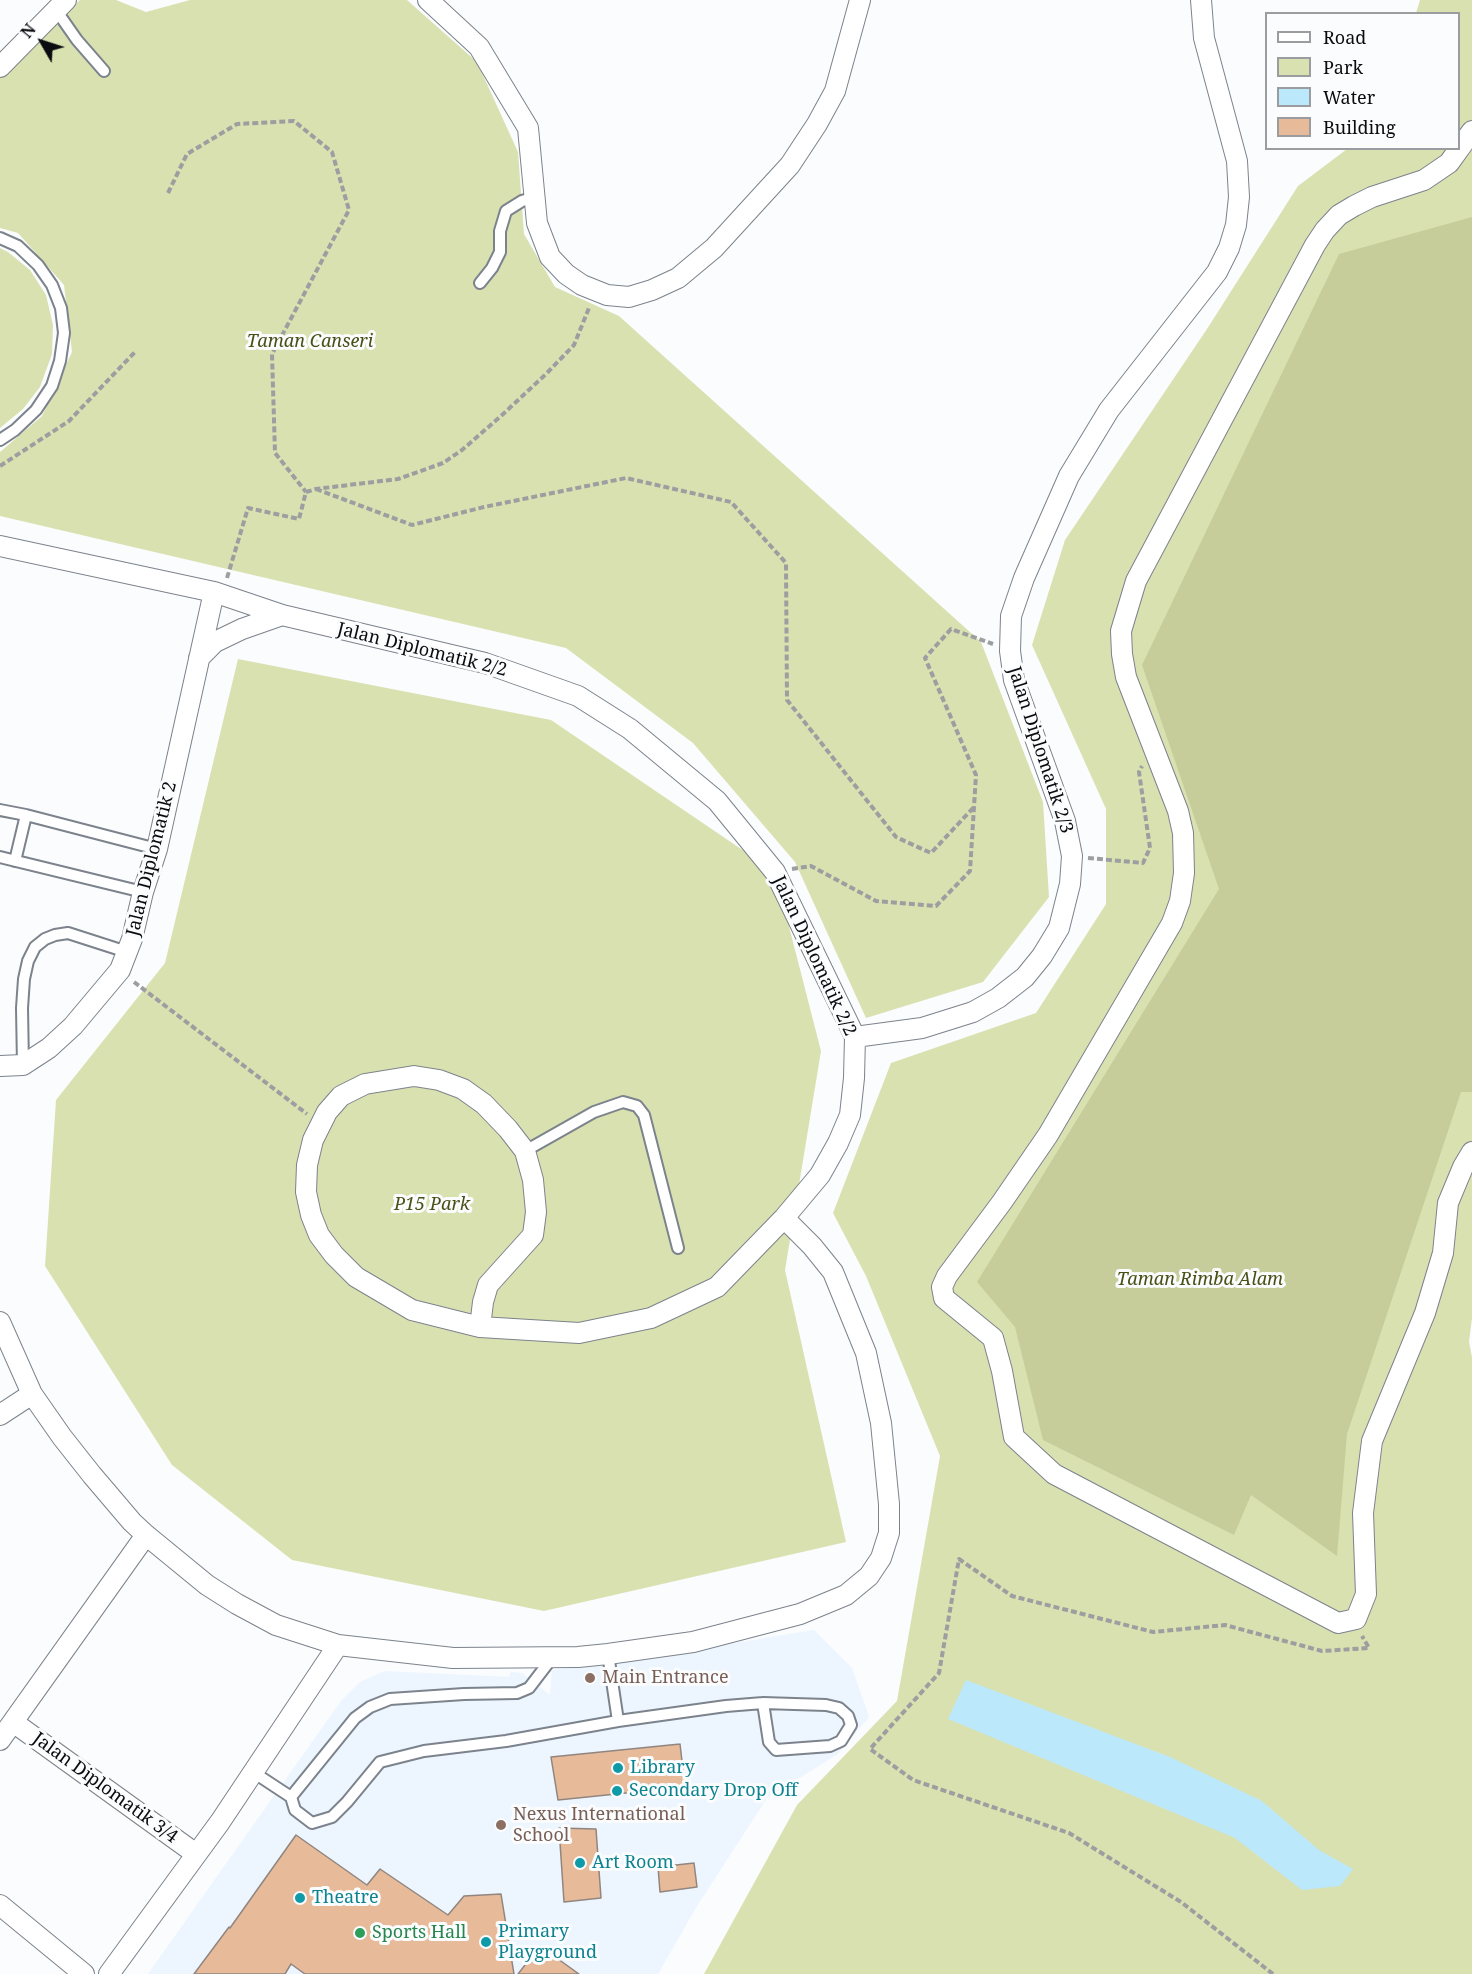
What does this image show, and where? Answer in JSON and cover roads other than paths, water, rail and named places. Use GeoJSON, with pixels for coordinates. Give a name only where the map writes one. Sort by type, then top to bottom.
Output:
{"type":"FeatureCollection","features":[{"type":"Feature","properties":{"kind":"street"},"geometry":{"type":"LineString","coordinates":[[428,0],[479,47],[528,128],[537,223],[549,257],[566,274],[582,285],[607,295],[628,297],[652,290],[678,278],[714,248],[790,165],[835,91],[860,0]]}},
{"type":"Feature","properties":{"kind":"street","name":"Jalan Diplomatik 2/3"},"geometry":{"type":"LineString","coordinates":[[855,1037],[922,1028],[973,1012],[998,998],[1025,976],[1042,956],[1059,928],[1070,884],[1072,856],[1065,821],[1014,680],[1010,651],[1011,616],[1024,578],[1069,476],[1109,410],[1217,272],[1229,249],[1236,225],[1239,197],[1237,161],[1204,38],[1201,0]]}},
{"type":"Feature","properties":{"kind":"street"},"geometry":{"type":"LineString","coordinates":[[0,66],[61,5]]}},
{"type":"Feature","properties":{"kind":"street"},"geometry":{"type":"LineString","coordinates":[[1460,148],[1472,131]]}},
{"type":"Feature","properties":{"kind":"street"},"geometry":{"type":"LineString","coordinates":[[1458,150],[1449,163],[1424,180],[1372,197],[1339,215],[1325,230],[1136,581],[1121,631],[1122,654],[1126,677],[1178,812],[1183,833],[1184,873],[1180,901],[1172,923],[1048,1135],[947,1276],[942,1287],[944,1298],[993,1338],[1002,1371],[1014,1437],[1054,1474],[1338,1623],[1356,1619],[1366,1594],[1363,1513],[1372,1441],[1425,1314],[1443,1253],[1448,1203],[1472,1152]]}},
{"type":"Feature","properties":{"kind":"street","name":"Jalan Diplomatik 2/2"},"geometry":{"type":"LineString","coordinates":[[0,546],[218,593],[282,615],[485,663],[578,696],[630,729],[717,801],[775,872],[855,1037],[854,1078],[849,1115],[838,1143],[820,1175],[784,1218],[717,1287],[651,1318],[579,1333],[480,1328],[412,1310],[356,1276],[334,1255],[319,1235],[311,1215],[306,1192],[307,1165],[313,1140],[327,1112],[341,1096],[364,1084],[414,1076],[439,1080],[463,1089],[484,1104],[525,1151],[533,1180],[536,1212],[533,1235],[488,1285],[483,1302],[480,1328]]}},
{"type":"Feature","properties":{"kind":"street","name":"Jalan Diplomatik 2"},"geometry":{"type":"LineString","coordinates":[[23,1065],[49,1048],[74,1026],[123,961],[157,849],[199,658],[218,593]]}},
{"type":"Feature","properties":{"kind":"street"},"geometry":{"type":"LineString","coordinates":[[199,658],[215,642],[242,629],[282,615]]}},
{"type":"Feature","properties":{"kind":"street"},"geometry":{"type":"LineString","coordinates":[[0,1065],[23,1065]]}},
{"type":"Feature","properties":{"kind":"street"},"geometry":{"type":"LineString","coordinates":[[0,1322],[32,1394],[92,1475],[146,1535],[207,1585],[237,1604],[276,1625],[338,1645],[453,1658],[552,1658],[608,1654],[693,1642],[800,1614],[846,1595],[869,1576],[881,1558],[889,1533],[889,1504],[881,1423],[866,1353],[833,1272],[812,1246],[784,1218]]}},
{"type":"Feature","properties":{"kind":"street"},"geometry":{"type":"LineString","coordinates":[[0,1415],[32,1394]]}},
{"type":"Feature","properties":{"kind":"street"},"geometry":{"type":"LineString","coordinates":[[0,1740],[146,1535]]}},
{"type":"Feature","properties":{"kind":"street"},"geometry":{"type":"LineString","coordinates":[[109,1974],[196,1854],[338,1645]]}},
{"type":"Feature","properties":{"kind":"street","name":"Jalan Diplomatik 3/4"},"geometry":{"type":"LineString","coordinates":[[13,1722],[196,1854]]}},
{"type":"Feature","properties":{"kind":"street"},"geometry":{"type":"LineString","coordinates":[[0,1905],[84,1974]]}},
{"type":"Feature","properties":{"kind":"lane"},"geometry":{"type":"LineString","coordinates":[[61,5],[77,40],[104,71]]}},
{"type":"Feature","properties":{"kind":"lane"},"geometry":{"type":"LineString","coordinates":[[480,283],[492,268],[500,252],[500,231],[506,211],[535,196]]}},
{"type":"Feature","properties":{"kind":"lane"},"geometry":{"type":"LineString","coordinates":[[0,238],[18,246],[38,265],[52,285],[61,308],[64,333],[60,361],[52,386],[36,410],[15,430],[0,440]]}},
{"type":"Feature","properties":{"kind":"lane"},"geometry":{"type":"LineString","coordinates":[[0,810],[157,849]]}},
{"type":"Feature","properties":{"kind":"lane"},"geometry":{"type":"LineString","coordinates":[[15,861],[26,815]]}},
{"type":"Feature","properties":{"kind":"lane"},"geometry":{"type":"LineString","coordinates":[[0,857],[143,892]]}},
{"type":"Feature","properties":{"kind":"lane"},"geometry":{"type":"LineString","coordinates":[[23,1065],[24,979],[28,961],[35,947],[45,939],[68,933],[123,961]]}},
{"type":"Feature","properties":{"kind":"lane"},"geometry":{"type":"LineString","coordinates":[[525,1151],[594,1112],[623,1102],[637,1106],[644,1115],[678,1248]]}},
{"type":"Feature","properties":{"kind":"lane"},"geometry":{"type":"LineString","coordinates":[[608,1654],[618,1721]]}},
{"type":"Feature","properties":{"kind":"lane"},"geometry":{"type":"LineString","coordinates":[[291,1797],[355,1718],[370,1707],[390,1700],[464,1694],[517,1693],[528,1688],[552,1658]]}},
{"type":"Feature","properties":{"kind":"lane"},"geometry":{"type":"LineString","coordinates":[[253,1772],[291,1797],[295,1810],[312,1823],[332,1816],[347,1802],[380,1762],[424,1751],[506,1741],[618,1721],[763,1703],[826,1704],[839,1708],[848,1716],[851,1725],[841,1741],[830,1746],[776,1750],[769,1742],[763,1703]]}},
{"type":"Feature","properties":{"kind":"water"},"geometry":{"type":"Polygon","coordinates":[[[966,1680],[1170,1757],[1262,1801],[1319,1850],[1353,1869],[1340,1886],[1302,1890],[1235,1838],[948,1719],[966,1680]]]}},
{"type":"Feature","properties":{"kind":"place","name":"Main Entrance"},"geometry":{"type":"Point","coordinates":[590,1678]}},
{"type":"Feature","properties":{"kind":"place","name":"Library"},"geometry":{"type":"Point","coordinates":[618,1768]}},
{"type":"Feature","properties":{"kind":"place","name":"Secondary Drop Off"},"geometry":{"type":"Point","coordinates":[617,1791]}},
{"type":"Feature","properties":{"kind":"place","name":"Nexus International School"},"geometry":{"type":"Point","coordinates":[501,1825]}},
{"type":"Feature","properties":{"kind":"place","name":"Art Room"},"geometry":{"type":"Point","coordinates":[580,1863]}},
{"type":"Feature","properties":{"kind":"place","name":"Theatre"},"geometry":{"type":"Point","coordinates":[300,1898]}},
{"type":"Feature","properties":{"kind":"place","name":"Sports Hall"},"geometry":{"type":"Point","coordinates":[360,1933]}},
{"type":"Feature","properties":{"kind":"place","name":"Primary Playground"},"geometry":{"type":"Point","coordinates":[486,1942]}},
{"type":"Feature","properties":{"kind":"park label","name":"Taman Canseri"},"geometry":{"type":"Point","coordinates":[310,342]}},
{"type":"Feature","properties":{"kind":"park label","name":"P15 Park"},"geometry":{"type":"Point","coordinates":[432,1205]}},
{"type":"Feature","properties":{"kind":"park label","name":"Taman Rimba Alam"},"geometry":{"type":"Point","coordinates":[1200,1280]}}]}
